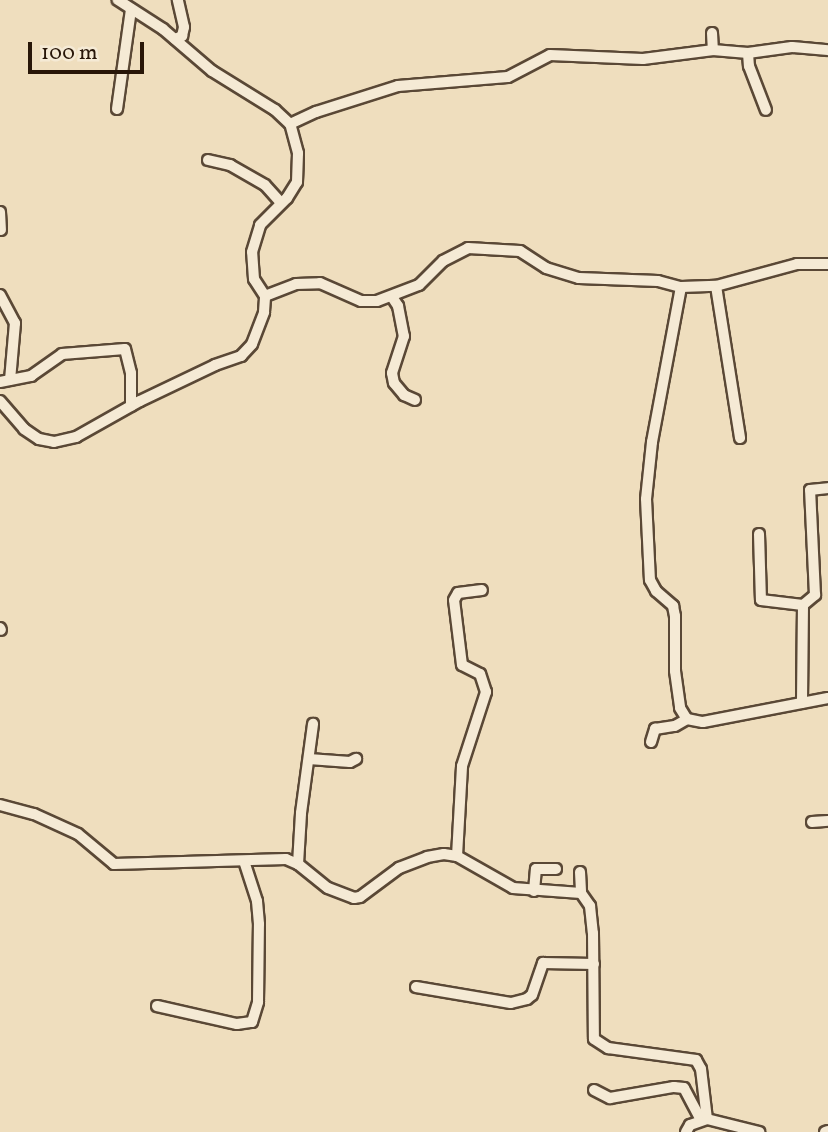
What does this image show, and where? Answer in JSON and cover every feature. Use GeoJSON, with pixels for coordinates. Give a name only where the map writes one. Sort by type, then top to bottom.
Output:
{"type":"FeatureCollection","features":[{"type":"Feature","properties":{"kind":"street"},"geometry":{"type":"LineString","coordinates":[[0,401],[24,429],[39,439],[54,442],[76,437],[131,406],[247,351],[264,312],[265,296],[252,270],[252,252],[260,225],[293,191],[299,167],[290,124],[275,110],[212,72],[175,39],[118,0]]}},
{"type":"Feature","properties":{"kind":"street"},"geometry":{"type":"LineString","coordinates":[[175,39],[182,36],[184,27],[178,0]]}},
{"type":"Feature","properties":{"kind":"street"},"geometry":{"type":"LineString","coordinates":[[117,109],[131,9]]}},
{"type":"Feature","properties":{"kind":"street"},"geometry":{"type":"LineString","coordinates":[[712,33],[713,50]]}},
{"type":"Feature","properties":{"kind":"street"},"geometry":{"type":"LineString","coordinates":[[290,124],[316,112],[398,86],[508,77],[550,55],[653,58],[713,50],[748,53],[792,47],[828,50]]}},
{"type":"Feature","properties":{"kind":"street"},"geometry":{"type":"LineString","coordinates":[[748,53],[752,77],[766,110]]}},
{"type":"Feature","properties":{"kind":"street"},"geometry":{"type":"LineString","coordinates":[[208,160],[230,165],[265,185],[281,203]]}},
{"type":"Feature","properties":{"kind":"street"},"geometry":{"type":"LineString","coordinates":[[0,212],[1,230]]}},
{"type":"Feature","properties":{"kind":"street"},"geometry":{"type":"LineString","coordinates":[[265,296],[285,286],[308,282],[329,285],[360,302],[392,297],[419,285],[443,261],[468,248],[520,251],[546,268],[579,278],[658,281],[681,287],[716,286],[782,266],[828,264]]}},
{"type":"Feature","properties":{"kind":"street"},"geometry":{"type":"LineString","coordinates":[[716,286],[740,438]]}},
{"type":"Feature","properties":{"kind":"street"},"geometry":{"type":"LineString","coordinates":[[681,287],[652,442],[646,499],[650,580],[656,591],[673,606],[678,699],[687,719]]}},
{"type":"Feature","properties":{"kind":"street"},"geometry":{"type":"LineString","coordinates":[[0,296],[15,323],[5,381],[31,376],[62,354],[125,349],[131,373],[131,406]]}},
{"type":"Feature","properties":{"kind":"street"},"geometry":{"type":"LineString","coordinates":[[392,297],[398,306],[404,336],[392,373],[394,383],[404,395],[415,400]]}},
{"type":"Feature","properties":{"kind":"street"},"geometry":{"type":"LineString","coordinates":[[759,534],[761,600],[803,605],[815,595],[810,490],[828,488]]}},
{"type":"Feature","properties":{"kind":"street"},"geometry":{"type":"LineString","coordinates":[[457,856],[462,766],[486,692],[480,674],[462,665],[454,600],[458,593],[482,590]]}},
{"type":"Feature","properties":{"kind":"street"},"geometry":{"type":"LineString","coordinates":[[802,703],[803,605]]}},
{"type":"Feature","properties":{"kind":"street"},"geometry":{"type":"LineString","coordinates":[[651,742],[655,729],[675,726],[687,719],[703,722],[828,698]]}},
{"type":"Feature","properties":{"kind":"street"},"geometry":{"type":"LineString","coordinates":[[298,864],[300,813],[313,724]]}},
{"type":"Feature","properties":{"kind":"street"},"geometry":{"type":"LineString","coordinates":[[309,760],[350,762],[356,759]]}},
{"type":"Feature","properties":{"kind":"street"},"geometry":{"type":"LineString","coordinates":[[0,805],[34,814],[78,834],[114,864],[279,858],[298,864],[328,888],[354,898],[419,860],[436,855],[457,856],[513,888],[581,893]]}},
{"type":"Feature","properties":{"kind":"street"},"geometry":{"type":"LineString","coordinates":[[812,822],[828,821]]}},
{"type":"Feature","properties":{"kind":"street"},"geometry":{"type":"LineString","coordinates":[[157,1006],[237,1024],[252,1022],[258,1002],[259,924],[257,901],[244,861]]}},
{"type":"Feature","properties":{"kind":"street"},"geometry":{"type":"LineString","coordinates":[[534,891],[536,869],[556,869]]}},
{"type":"Feature","properties":{"kind":"street"},"geometry":{"type":"LineString","coordinates":[[580,872],[581,893],[590,905],[594,964],[594,1039],[608,1048],[696,1060],[701,1069],[704,1119]]}},
{"type":"Feature","properties":{"kind":"street"},"geometry":{"type":"LineString","coordinates":[[416,987],[511,1003],[527,999],[531,995],[543,963],[594,964]]}},
{"type":"Feature","properties":{"kind":"street"},"geometry":{"type":"LineString","coordinates":[[594,1090],[610,1098],[684,1088],[704,1119]]}},
{"type":"Feature","properties":{"kind":"street"},"geometry":{"type":"LineString","coordinates":[[686,1132],[690,1125],[704,1119],[759,1132]]}}]}
